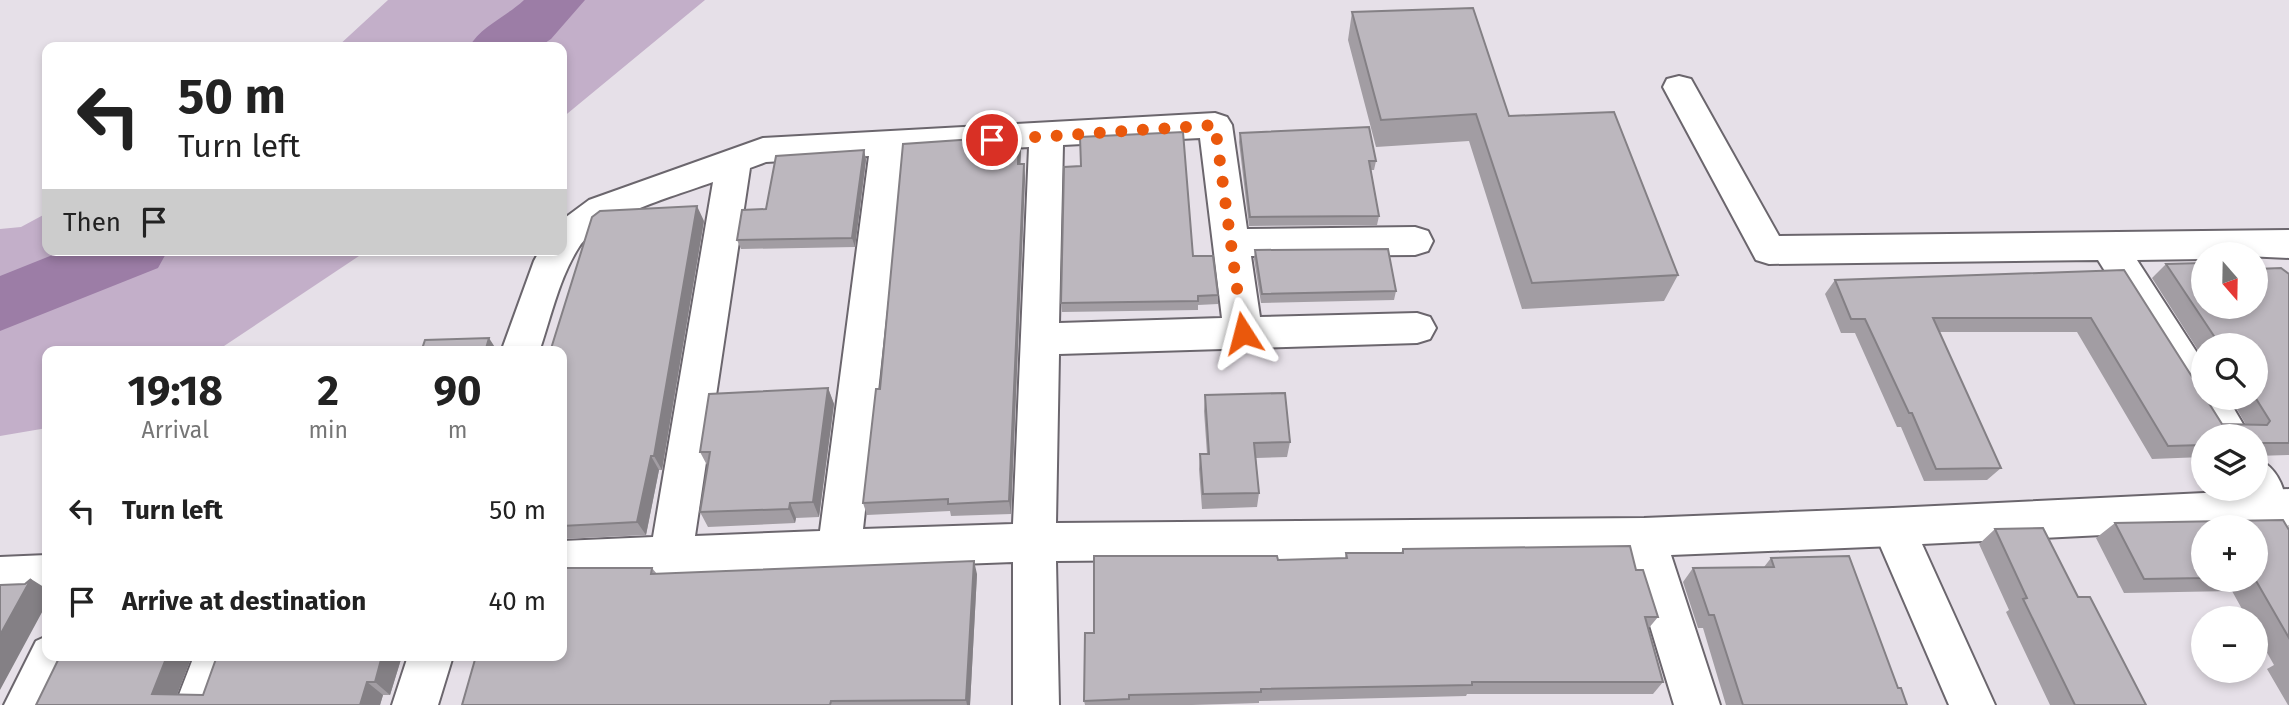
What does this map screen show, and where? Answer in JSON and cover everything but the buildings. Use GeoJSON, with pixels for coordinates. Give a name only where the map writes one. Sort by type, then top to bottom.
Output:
{"type":"FeatureCollection","features":[{"type":"Feature","properties":{"kind":"street"},"geometry":{"type":"LineString","coordinates":[[1679,87],[1769,250],[2275,244],[2289,282]]}},
{"type":"Feature","properties":{"kind":"street"},"geometry":{"type":"LineString","coordinates":[[567,237],[602,209],[734,159],[789,147],[888,144],[1215,125],[1243,333]]}},
{"type":"Feature","properties":{"kind":"street"},"geometry":{"type":"LineString","coordinates":[[1036,705],[1034,542],[1046,135]]}},
{"type":"Feature","properties":{"kind":"street"},"geometry":{"type":"LineString","coordinates":[[839,549],[888,144]]}},
{"type":"Feature","properties":{"kind":"street"},"geometry":{"type":"LineString","coordinates":[[671,556],[734,159]]}},
{"type":"Feature","properties":{"kind":"street"},"geometry":{"type":"LineString","coordinates":[[1229,243],[1415,242]]}},
{"type":"Feature","properties":{"kind":"street"},"geometry":{"type":"LineString","coordinates":[[2108,245],[2191,376]]}},
{"type":"Feature","properties":{"kind":"street"},"geometry":{"type":"LineString","coordinates":[[522,346],[547,271],[556,256]]}},
{"type":"Feature","properties":{"kind":"street"},"geometry":{"type":"LineString","coordinates":[[1041,339],[1417,328]]}},
{"type":"Feature","properties":{"kind":"street"},"geometry":{"type":"LineString","coordinates":[[567,559],[1034,542],[1644,537],[1893,527],[2277,505]]}},
{"type":"Feature","properties":{"kind":"street"},"geometry":{"type":"LineString","coordinates":[[1893,527],[1972,705]]}},
{"type":"Feature","properties":{"kind":"street"},"geometry":{"type":"LineString","coordinates":[[1644,537],[1697,705]]}},
{"type":"Feature","properties":{"kind":"street"},"geometry":{"type":"LineString","coordinates":[[0,577],[42,575]]}},
{"type":"Feature","properties":{"kind":"street"},"geometry":{"type":"LineString","coordinates":[[27,705],[49,661]]}},
{"type":"Feature","properties":{"kind":"street"},"geometry":{"type":"LineString","coordinates":[[198,705],[215,661]]}},
{"type":"Feature","properties":{"kind":"street"},"geometry":{"type":"LineString","coordinates":[[415,705],[429,661]]}},
{"type":"Feature","properties":{"kind":"shaded area"},"geometry":{"type":"Polygon","coordinates":[[[388,0],[705,0],[567,114],[567,42],[342,42],[388,0]]]}},
{"type":"Feature","properties":{"kind":"shaded area"},"geometry":{"type":"Polygon","coordinates":[[[42,216],[42,256],[359,256],[224,346],[42,346],[42,429],[0,436],[0,229],[21,227],[42,216]]]}},
{"type":"Feature","properties":{"kind":"waterway"},"geometry":{"type":"LineString","coordinates":[[506,42],[531,26],[557,0]]}},
{"type":"Feature","properties":{"kind":"waterway"},"geometry":{"type":"LineString","coordinates":[[0,304],[120,256]]}},
{"type":"Feature","properties":{"kind":"route"},"geometry":{"type":"LineString","coordinates":[[992,140],[1215,125],[1243,333]]}}]}
